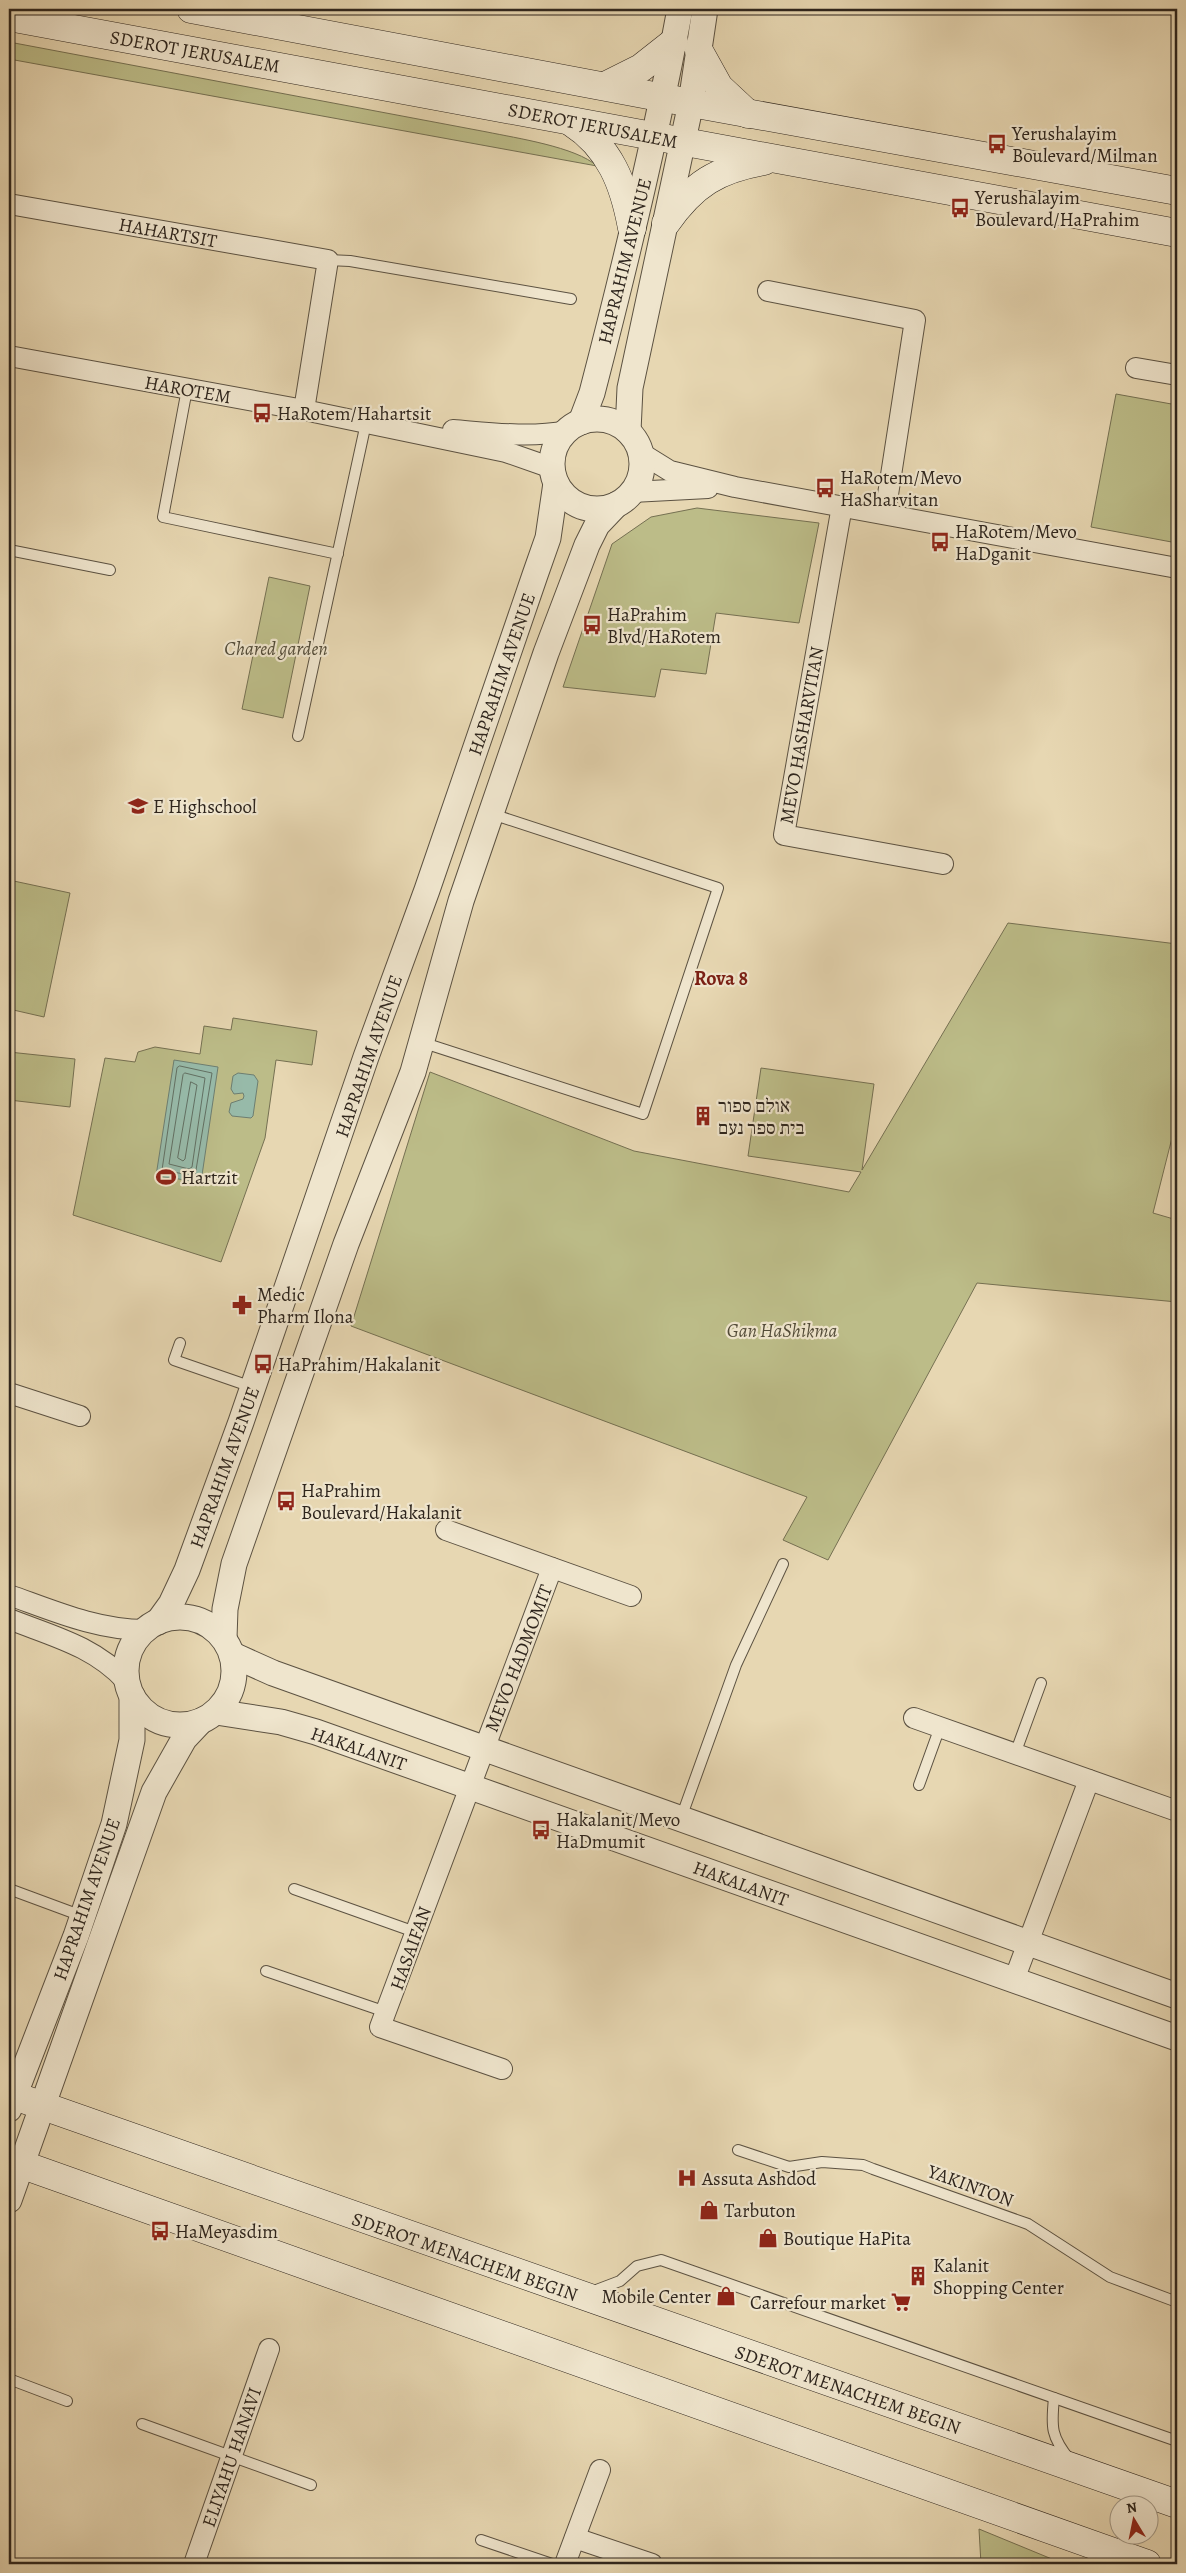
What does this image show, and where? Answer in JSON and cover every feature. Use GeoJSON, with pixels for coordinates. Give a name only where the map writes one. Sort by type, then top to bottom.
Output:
{"type":"FeatureCollection","features":[{"type":"Feature","properties":{"kind":"main road"},"geometry":{"type":"LineString","coordinates":[[191,9],[606,86],[691,104],[1177,191]]}},
{"type":"Feature","properties":{"kind":"main road","name":"SDEROT JERUSALEM"},"geometry":{"type":"LineString","coordinates":[[9,17],[1177,232]]}},
{"type":"Feature","properties":{"kind":"main road"},"geometry":{"type":"LineString","coordinates":[[606,86],[641,68],[674,42]]}},
{"type":"Feature","properties":{"kind":"main road"},"geometry":{"type":"LineString","coordinates":[[699,51],[719,87],[748,114]]}},
{"type":"Feature","properties":{"kind":"main road"},"geometry":{"type":"LineString","coordinates":[[565,119],[585,131],[599,145],[613,165],[624,193],[632,228]]}},
{"type":"Feature","properties":{"kind":"main road"},"geometry":{"type":"LineString","coordinates":[[666,223],[690,192],[714,176],[749,164],[777,159]]}},
{"type":"Feature","properties":{"kind":"main road","name":"SDEROT MENACHEM BEGIN"},"geometry":{"type":"LineString","coordinates":[[10,2100],[42,2107],[1177,2504]]}},
{"type":"Feature","properties":{"kind":"main road"},"geometry":{"type":"LineString","coordinates":[[15,2162],[1147,2564]]}},
{"type":"Feature","properties":{"kind":"street","name":"HAPRAHIM AVENUE"},"geometry":{"type":"LineString","coordinates":[[574,426],[592,393],[664,98],[680,9]]}},
{"type":"Feature","properties":{"kind":"street","name":"HAPRAHIM AVENUE"},"geometry":{"type":"LineString","coordinates":[[628,431],[630,388],[691,104],[706,9]]}},
{"type":"Feature","properties":{"kind":"street","name":"HAHARTSIT"},"geometry":{"type":"LineString","coordinates":[[9,204],[328,260]]}},
{"type":"Feature","properties":{"kind":"street"},"geometry":{"type":"LineString","coordinates":[[304,410],[328,260]]}},
{"type":"Feature","properties":{"kind":"street"},"geometry":{"type":"LineString","coordinates":[[768,291],[915,320],[885,514]]}},
{"type":"Feature","properties":{"kind":"street","name":"HAROTEM"},"geometry":{"type":"LineString","coordinates":[[9,356],[304,410],[506,452],[554,475]]}},
{"type":"Feature","properties":{"kind":"street"},"geometry":{"type":"LineString","coordinates":[[1136,368],[1177,375]]}},
{"type":"Feature","properties":{"kind":"street"},"geometry":{"type":"LineString","coordinates":[[624,499],[641,474],[641,453],[636,441],[628,431],[606,420],[574,426],[559,441],[553,454],[554,475],[567,497],[582,506],[605,508],[624,499],[735,487]]}},
{"type":"Feature","properties":{"kind":"street","name":"HAROTEM"},"geometry":{"type":"LineString","coordinates":[[366,423],[526,436],[544,435],[574,426]]}},
{"type":"Feature","properties":{"kind":"street"},"geometry":{"type":"LineString","coordinates":[[641,453],[670,471],[735,487],[1177,568]]}},
{"type":"Feature","properties":{"kind":"street","name":"HAPRAHIM AVENUE"},"geometry":{"type":"LineString","coordinates":[[151,1626],[171,1604],[187,1570],[253,1388],[366,1057],[427,890],[536,575],[548,538],[554,475]]}},
{"type":"Feature","properties":{"kind":"street","name":"HAPRAHIM AVENUE"},"geometry":{"type":"LineString","coordinates":[[228,1647],[226,1602],[234,1564],[346,1244],[413,1072],[461,901],[491,814],[572,581],[597,525],[624,499]]}},
{"type":"Feature","properties":{"kind":"street","name":"MEVO HASHARVITAN"},"geometry":{"type":"LineString","coordinates":[[842,506],[784,835],[943,864]]}},
{"type":"Feature","properties":{"kind":"street"},"geometry":{"type":"LineString","coordinates":[[9,1393],[80,1416]]}},
{"type":"Feature","properties":{"kind":"street","name":"MEVO HADMOMIT"},"geometry":{"type":"LineString","coordinates":[[446,1530],[631,1596]]}},
{"type":"Feature","properties":{"kind":"street","name":"MEVO HADMOMIT"},"geometry":{"type":"LineString","coordinates":[[484,1748],[552,1568]]}},
{"type":"Feature","properties":{"kind":"street"},"geometry":{"type":"LineString","coordinates":[[9,1595],[83,1622],[114,1629],[151,1626],[172,1618],[186,1617],[200,1621],[213,1628],[228,1647],[273,1673],[1177,1996]]}},
{"type":"Feature","properties":{"kind":"street"},"geometry":{"type":"LineString","coordinates":[[9,1619],[88,1650],[113,1666],[141,1709],[154,1719],[169,1724],[186,1725],[209,1716],[226,1700],[233,1686],[235,1671],[228,1647]]}},
{"type":"Feature","properties":{"kind":"street"},"geometry":{"type":"LineString","coordinates":[[129,1689],[126,1667],[129,1653],[135,1640],[151,1626]]}},
{"type":"Feature","properties":{"kind":"street","name":"HAPRAHIM AVENUE"},"geometry":{"type":"LineString","coordinates":[[10,2100],[82,1916],[114,1824],[126,1777],[132,1740],[129,1689]]}},
{"type":"Feature","properties":{"kind":"street","name":"HAPRAHIM AVENUE"},"geometry":{"type":"LineString","coordinates":[[9,2200],[15,2162],[42,2107],[154,1792],[184,1739],[209,1716]]}},
{"type":"Feature","properties":{"kind":"street","name":"HAKALANIT"},"geometry":{"type":"LineString","coordinates":[[209,1716],[281,1722],[470,1786],[1177,2038]]}},
{"type":"Feature","properties":{"kind":"street"},"geometry":{"type":"LineString","coordinates":[[914,1718],[1177,1811]]}},
{"type":"Feature","properties":{"kind":"street","name":"HASAIFAN"},"geometry":{"type":"LineString","coordinates":[[484,1748],[380,2027],[502,2069]]}},
{"type":"Feature","properties":{"kind":"street"},"geometry":{"type":"LineString","coordinates":[[1014,1980],[1089,1780]]}},
{"type":"Feature","properties":{"kind":"street","name":"ELIYAHU HANAVI"},"geometry":{"type":"LineString","coordinates":[[194,2564],[269,2349]]}},
{"type":"Feature","properties":{"kind":"street"},"geometry":{"type":"LineString","coordinates":[[565,2564],[600,2470]]}},
{"type":"Feature","properties":{"kind":"street"},"geometry":{"type":"LineString","coordinates":[[575,2538],[652,2564]]}},
{"type":"Feature","properties":{"kind":"lane","name":"HAHARTSIT"},"geometry":{"type":"LineString","coordinates":[[328,260],[350,261],[571,299]]}},
{"type":"Feature","properties":{"kind":"lane"},"geometry":{"type":"LineString","coordinates":[[187,389],[163,517],[338,554]]}},
{"type":"Feature","properties":{"kind":"lane"},"geometry":{"type":"LineString","coordinates":[[298,736],[366,423]]}},
{"type":"Feature","properties":{"kind":"lane"},"geometry":{"type":"LineString","coordinates":[[9,550],[110,570]]}},
{"type":"Feature","properties":{"kind":"lane"},"geometry":{"type":"LineString","coordinates":[[421,1042],[643,1114],[718,888],[491,814]]}},
{"type":"Feature","properties":{"kind":"lane"},"geometry":{"type":"LineString","coordinates":[[180,1343],[174,1360],[253,1388]]}},
{"type":"Feature","properties":{"kind":"lane"},"geometry":{"type":"LineString","coordinates":[[681,1819],[736,1664],[783,1564]]}},
{"type":"Feature","properties":{"kind":"lane"},"geometry":{"type":"LineString","coordinates":[[1015,1754],[1041,1683]]}},
{"type":"Feature","properties":{"kind":"lane"},"geometry":{"type":"LineString","coordinates":[[919,1785],[940,1727]]}},
{"type":"Feature","properties":{"kind":"lane"},"geometry":{"type":"LineString","coordinates":[[294,1888],[416,1932]]}},
{"type":"Feature","properties":{"kind":"lane"},"geometry":{"type":"LineString","coordinates":[[9,1889],[82,1916]]}},
{"type":"Feature","properties":{"kind":"lane"},"geometry":{"type":"LineString","coordinates":[[266,1970],[386,2012]]}},
{"type":"Feature","properties":{"kind":"lane","name":"YAKINTON"},"geometry":{"type":"LineString","coordinates":[[738,2150],[789,2167],[822,2162],[863,2165],[1028,2224],[1110,2277],[1177,2302]]}},
{"type":"Feature","properties":{"kind":"lane"},"geometry":{"type":"LineString","coordinates":[[580,2296],[620,2282],[637,2266],[660,2260],[1177,2441]]}},
{"type":"Feature","properties":{"kind":"lane"},"geometry":{"type":"LineString","coordinates":[[9,2379],[67,2400]]}},
{"type":"Feature","properties":{"kind":"lane"},"geometry":{"type":"LineString","coordinates":[[1054,2398],[1051,2426],[1055,2438],[1079,2470]]}},
{"type":"Feature","properties":{"kind":"lane"},"geometry":{"type":"LineString","coordinates":[[142,2424],[311,2485]]}},
{"type":"Feature","properties":{"kind":"lane"},"geometry":{"type":"LineString","coordinates":[[480,2540],[552,2564]]}},
{"type":"Feature","properties":{"kind":"green space"},"geometry":{"type":"Polygon","coordinates":[[[9,42],[529,140],[561,148],[587,159],[597,166],[9,59],[9,42]]]}},
{"type":"Feature","properties":{"kind":"green space"},"geometry":{"type":"Polygon","coordinates":[[[1116,394],[1177,405],[1177,543],[1091,527],[1116,394]]]}},
{"type":"Feature","properties":{"kind":"green space"},"geometry":{"type":"Polygon","coordinates":[[[697,508],[819,523],[799,623],[716,613],[706,674],[661,669],[655,697],[563,687],[612,544],[651,517],[697,508]]]}},
{"type":"Feature","properties":{"kind":"green space","name":"Chared garden"},"geometry":{"type":"Polygon","coordinates":[[[269,577],[310,586],[283,718],[242,709],[269,577]]]}},
{"type":"Feature","properties":{"kind":"green space"},"geometry":{"type":"Polygon","coordinates":[[[9,880],[70,893],[44,1017],[9,1009],[9,880]]]}},
{"type":"Feature","properties":{"kind":"green space","name":"Gan HaShikma"},"geometry":{"type":"Polygon","coordinates":[[[1008,923],[1177,944],[1177,1118],[1153,1213],[1177,1220],[1177,1302],[977,1283],[828,1560],[783,1540],[807,1497],[351,1326],[430,1072],[634,1151],[849,1192],[861,1172],[748,1156],[761,1068],[874,1084],[862,1170],[1008,923]]]}},
{"type":"Feature","properties":{"kind":"green space","name":"Hartzit"},"geometry":{"type":"Polygon","coordinates":[[[233,1018],[317,1031],[312,1065],[276,1060],[265,1138],[221,1262],[73,1215],[105,1058],[135,1062],[138,1052],[155,1047],[200,1054],[204,1026],[231,1030],[233,1018]]]}},
{"type":"Feature","properties":{"kind":"green space"},"geometry":{"type":"Polygon","coordinates":[[[9,1052],[75,1059],[70,1107],[9,1100],[9,1052]]]}},
{"type":"Feature","properties":{"kind":"green space"},"geometry":{"type":"Polygon","coordinates":[[[979,2529],[1064,2564],[981,2564],[979,2529]]]}},
{"type":"Feature","properties":{"kind":"water"},"geometry":{"type":"Polygon","coordinates":[[[174,1060],[218,1067],[201,1182],[156,1176],[174,1060]]]}},
{"type":"Feature","properties":{"kind":"water"},"geometry":{"type":"Polygon","coordinates":[[[238,1073],[254,1075],[258,1081],[253,1116],[251,1118],[232,1116],[229,1112],[231,1103],[243,1099],[244,1096],[243,1093],[234,1094],[231,1089],[233,1076],[238,1073]]]}},
{"type":"Feature","properties":{"kind":"place","name":"Yerushalayim Boulevard/Milman"},"geometry":{"type":"Point","coordinates":[997,144]}},
{"type":"Feature","properties":{"kind":"place","name":"Yerushalayim Boulevard/HaPrahim"},"geometry":{"type":"Point","coordinates":[960,208]}},
{"type":"Feature","properties":{"kind":"place","name":"HaRotem/Hahartsit"},"geometry":{"type":"Point","coordinates":[262,413]}},
{"type":"Feature","properties":{"kind":"place","name":"HaRotem/Mevo HaSharvitan"},"geometry":{"type":"Point","coordinates":[825,488]}},
{"type":"Feature","properties":{"kind":"place","name":"HaRotem/Mevo HaDganit"},"geometry":{"type":"Point","coordinates":[940,542]}},
{"type":"Feature","properties":{"kind":"place","name":"HaPrahim Blvd/HaRotem"},"geometry":{"type":"Point","coordinates":[592,625]}},
{"type":"Feature","properties":{"kind":"place","name":"E Highschool"},"geometry":{"type":"Point","coordinates":[138,806]}},
{"type":"Feature","properties":{"kind":"place","name":"אולם ספור בית ספר נעם"},"geometry":{"type":"Point","coordinates":[703,1116]}},
{"type":"Feature","properties":{"kind":"place","name":"Hartzit"},"geometry":{"type":"Point","coordinates":[166,1177]}},
{"type":"Feature","properties":{"kind":"place","name":"Medic Pharm Ilona"},"geometry":{"type":"Point","coordinates":[242,1305]}},
{"type":"Feature","properties":{"kind":"place","name":"HaPrahim/Hakalanit"},"geometry":{"type":"Point","coordinates":[263,1364]}},
{"type":"Feature","properties":{"kind":"place","name":"HaPrahim Boulevard/Hakalanit"},"geometry":{"type":"Point","coordinates":[286,1501]}},
{"type":"Feature","properties":{"kind":"place","name":"Hakalanit/Mevo HaDmumit"},"geometry":{"type":"Point","coordinates":[541,1830]}},
{"type":"Feature","properties":{"kind":"place","name":"Assuta Ashdod"},"geometry":{"type":"Point","coordinates":[687,2178]}},
{"type":"Feature","properties":{"kind":"place","name":"Tarbuton"},"geometry":{"type":"Point","coordinates":[709,2210]}},
{"type":"Feature","properties":{"kind":"place","name":"HaMeyasdim"},"geometry":{"type":"Point","coordinates":[160,2231]}},
{"type":"Feature","properties":{"kind":"place","name":"Boutique HaPita"},"geometry":{"type":"Point","coordinates":[768,2238]}},
{"type":"Feature","properties":{"kind":"place","name":"Kalanit Shopping Center"},"geometry":{"type":"Point","coordinates":[918,2276]}},
{"type":"Feature","properties":{"kind":"place","name":"Mobile Center"},"geometry":{"type":"Point","coordinates":[726,2296]}},
{"type":"Feature","properties":{"kind":"place","name":"Carrefour market"},"geometry":{"type":"Point","coordinates":[901,2302]}},
{"type":"Feature","properties":{"kind":"district","name":"Rova 8"},"geometry":{"type":"Point","coordinates":[721,978]}}]}
